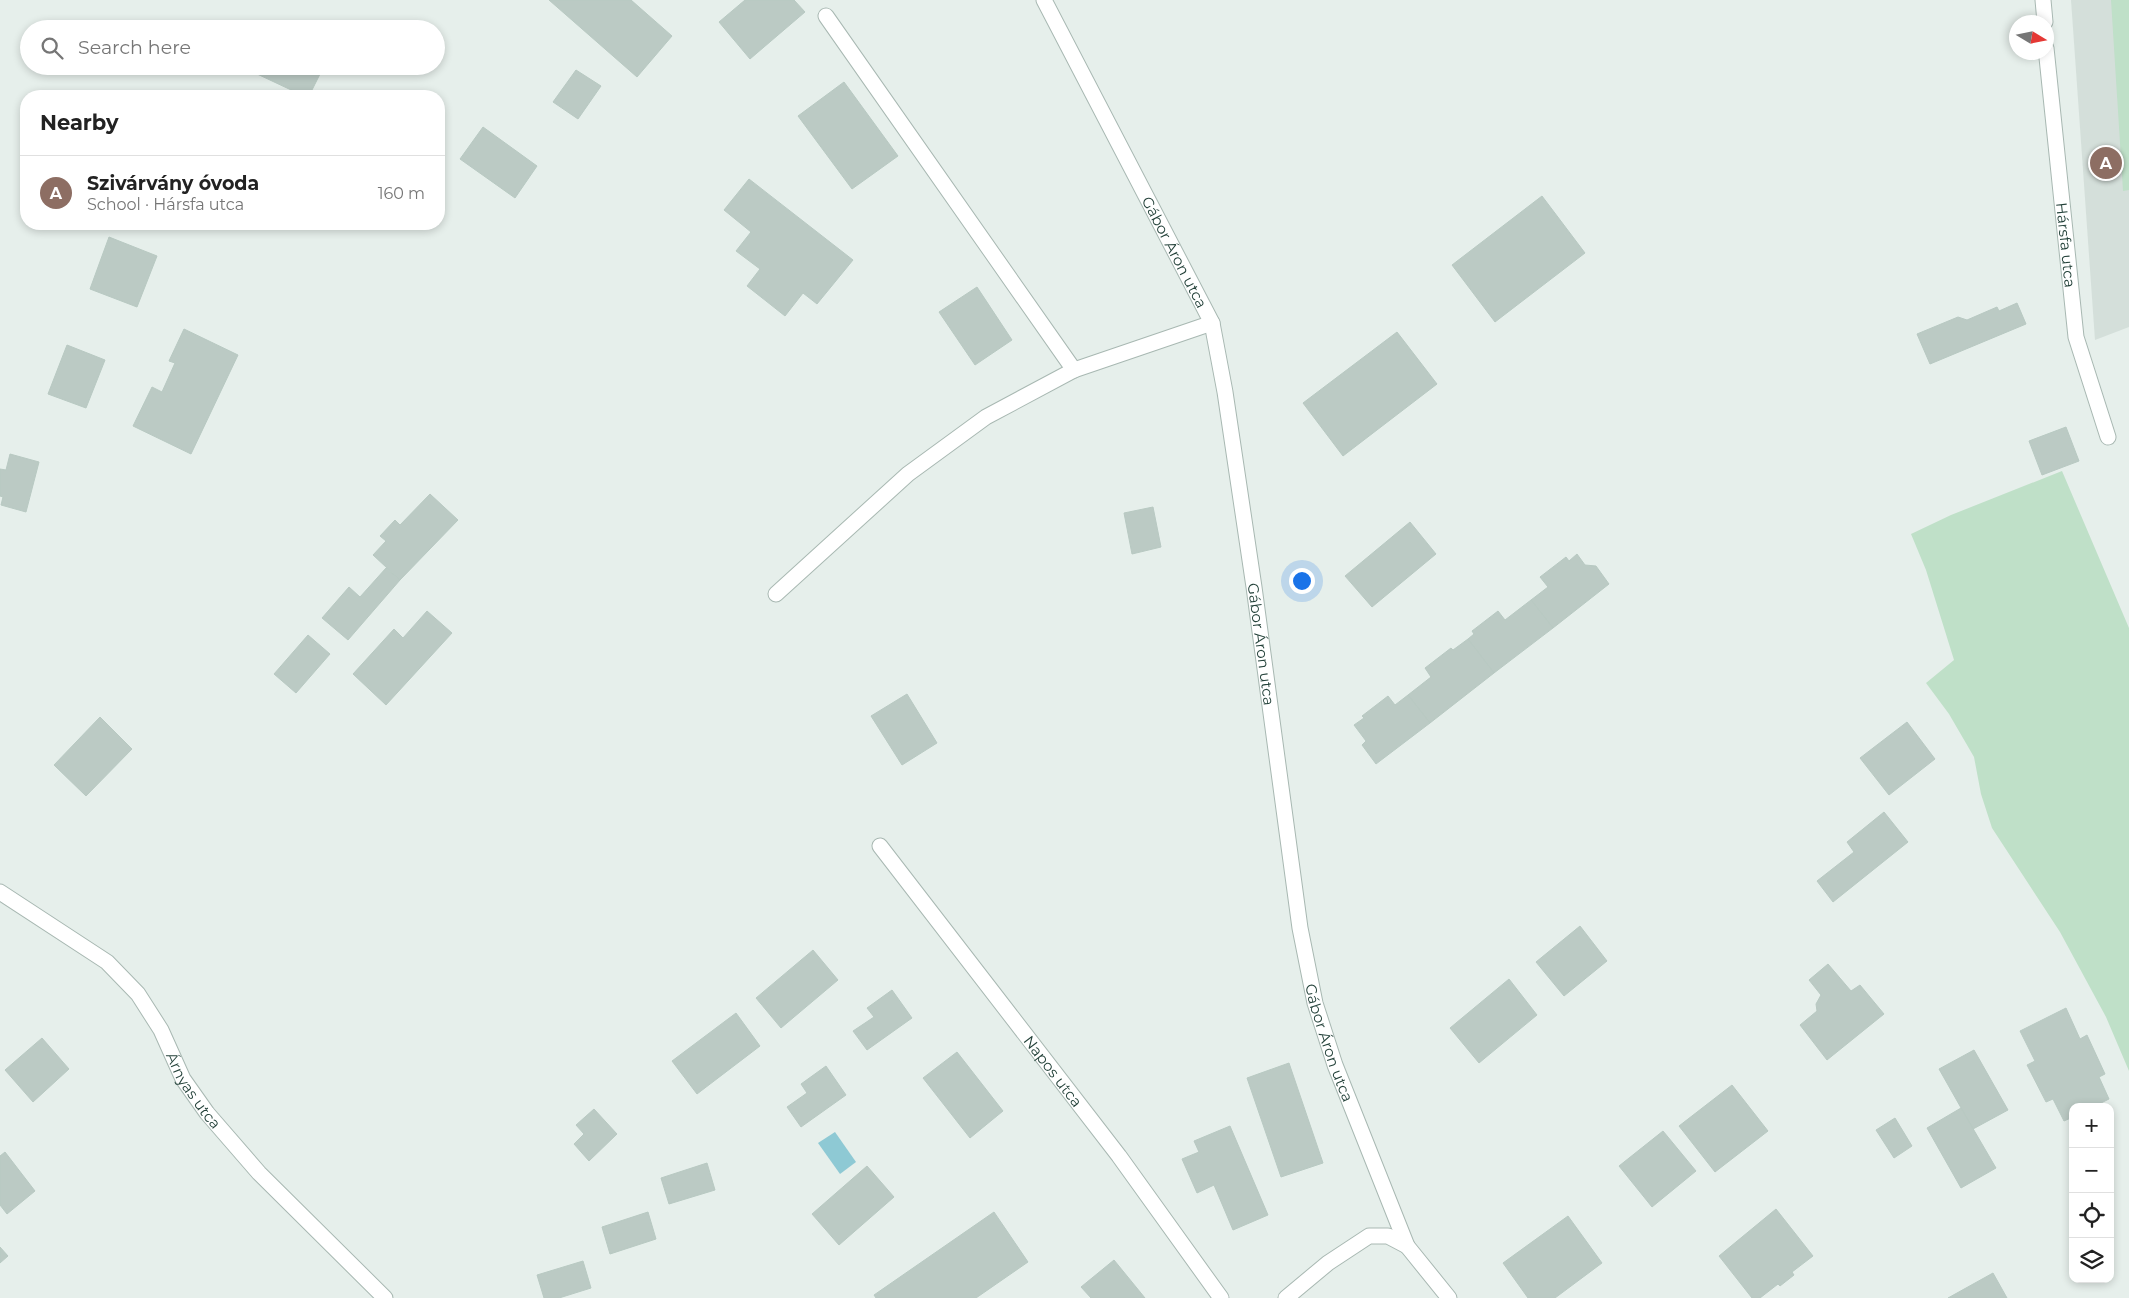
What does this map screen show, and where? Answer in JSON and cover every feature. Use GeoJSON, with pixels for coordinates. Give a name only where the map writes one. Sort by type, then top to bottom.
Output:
{"type":"FeatureCollection","features":[{"type":"Feature","properties":{"kind":"street","name":"Gábor Áron utca"},"geometry":{"type":"LineString","coordinates":[[1044,0],[1212,323],[1254,587],[1300,928],[1313,994],[1335,1065],[1407,1246],[1448,1298]]}},
{"type":"Feature","properties":{"kind":"street"},"geometry":{"type":"LineString","coordinates":[[2043,0],[2044,15]]}},
{"type":"Feature","properties":{"kind":"street"},"geometry":{"type":"LineString","coordinates":[[826,16],[1074,370]]}},
{"type":"Feature","properties":{"kind":"street","name":"Hársfa utca"},"geometry":{"type":"LineString","coordinates":[[2047,60],[2076,337],[2108,437]]}},
{"type":"Feature","properties":{"kind":"street"},"geometry":{"type":"LineString","coordinates":[[776,594],[908,474],[986,417],[1074,370],[1212,323]]}},
{"type":"Feature","properties":{"kind":"street","name":"Napos utca"},"geometry":{"type":"LineString","coordinates":[[880,846],[1119,1156],[1221,1298]]}},
{"type":"Feature","properties":{"kind":"street","name":"Árnyas utca"},"geometry":{"type":"LineString","coordinates":[[0,892],[107,962],[138,994],[161,1030],[183,1078],[207,1113],[259,1173],[385,1298]]}},
{"type":"Feature","properties":{"kind":"street"},"geometry":{"type":"LineString","coordinates":[[1286,1298],[1328,1263],[1368,1236],[1388,1236],[1407,1246]]}},
{"type":"Feature","properties":{"kind":"shaded area"},"geometry":{"type":"Polygon","coordinates":[[[2071,0],[2129,0],[2129,327],[2095,340],[2071,0]]]}},
{"type":"Feature","properties":{"kind":"green space"},"geometry":{"type":"Polygon","coordinates":[[[2111,0],[2129,0],[2129,190],[2123,191],[2111,0]]]}},
{"type":"Feature","properties":{"kind":"green space"},"geometry":{"type":"Polygon","coordinates":[[[2062,471],[2129,628],[2129,1071],[2106,1017],[2060,932],[1992,828],[1981,794],[1974,757],[1949,714],[1926,683],[1954,660],[1926,570],[1911,534],[1951,515],[2062,471]]]}},
{"type":"Feature","properties":{"kind":"water"},"geometry":{"type":"Polygon","coordinates":[[[835,1132],[856,1162],[840,1174],[818,1143],[835,1132]]]}},
{"type":"Feature","properties":{"kind":"building"},"geometry":{"type":"Polygon","coordinates":[[[549,0],[631,0],[672,36],[637,77],[549,0]]]}},
{"type":"Feature","properties":{"kind":"building"},"geometry":{"type":"Polygon","coordinates":[[[745,0],[794,0],[805,12],[750,59],[719,22],[745,0]]]}},
{"type":"Feature","properties":{"kind":"building"},"geometry":{"type":"Polygon","coordinates":[[[576,70],[601,86],[578,119],[553,102],[576,70]]]}},
{"type":"Feature","properties":{"kind":"building"},"geometry":{"type":"Polygon","coordinates":[[[259,75],[320,75],[312,90],[291,90],[259,75]]]}},
{"type":"Feature","properties":{"kind":"building"},"geometry":{"type":"Polygon","coordinates":[[[844,82],[898,156],[852,189],[798,116],[844,82]]]}},
{"type":"Feature","properties":{"kind":"building"},"geometry":{"type":"Polygon","coordinates":[[[483,127],[537,166],[515,198],[460,159],[483,127]]]}},
{"type":"Feature","properties":{"kind":"building"},"geometry":{"type":"Polygon","coordinates":[[[749,179],[853,260],[817,304],[803,293],[785,316],[747,286],[760,269],[736,251],[751,232],[724,210],[749,179]]]}},
{"type":"Feature","properties":{"kind":"building"},"geometry":{"type":"Polygon","coordinates":[[[1542,196],[1585,253],[1495,322],[1452,265],[1542,196]]]}},
{"type":"Feature","properties":{"kind":"building"},"geometry":{"type":"Polygon","coordinates":[[[109,237],[157,256],[137,307],[90,289],[109,237]]]}},
{"type":"Feature","properties":{"kind":"building"},"geometry":{"type":"Polygon","coordinates":[[[977,287],[1012,340],[975,365],[939,312],[977,287]]]}},
{"type":"Feature","properties":{"kind":"building"},"geometry":{"type":"Polygon","coordinates":[[[2017,303],[2026,324],[1930,364],[1917,334],[1958,317],[1967,320],[1997,307],[1999,311],[2017,303]]]}},
{"type":"Feature","properties":{"kind":"building"},"geometry":{"type":"Polygon","coordinates":[[[184,329],[238,355],[191,454],[133,426],[152,387],[162,392],[175,363],[169,361],[184,329]]]}},
{"type":"Feature","properties":{"kind":"building"},"geometry":{"type":"Polygon","coordinates":[[[1397,332],[1437,384],[1343,456],[1303,403],[1397,332]]]}},
{"type":"Feature","properties":{"kind":"building"},"geometry":{"type":"Polygon","coordinates":[[[67,345],[105,360],[86,408],[48,394],[67,345]]]}},
{"type":"Feature","properties":{"kind":"building"},"geometry":{"type":"Polygon","coordinates":[[[2066,427],[2079,461],[2042,475],[2029,441],[2066,427]]]}},
{"type":"Feature","properties":{"kind":"building"},"geometry":{"type":"Polygon","coordinates":[[[10,454],[39,462],[26,512],[1,505],[3,497],[0,496],[0,469],[6,470],[10,454]]]}},
{"type":"Feature","properties":{"kind":"building"},"geometry":{"type":"Polygon","coordinates":[[[430,494],[458,520],[400,580],[373,555],[386,541],[380,536],[395,520],[400,525],[430,494]]]}},
{"type":"Feature","properties":{"kind":"building"},"geometry":{"type":"Polygon","coordinates":[[[1153,507],[1161,547],[1132,554],[1124,513],[1153,507]]]}},
{"type":"Feature","properties":{"kind":"building"},"geometry":{"type":"Polygon","coordinates":[[[1410,522],[1436,554],[1372,607],[1345,576],[1410,522]]]}},
{"type":"Feature","properties":{"kind":"building"},"geometry":{"type":"Polygon","coordinates":[[[1577,554],[1585,565],[1596,566],[1609,584],[1553,628],[1531,600],[1548,587],[1540,577],[1566,557],[1569,561],[1577,554]]]}},
{"type":"Feature","properties":{"kind":"building"},"geometry":{"type":"Polygon","coordinates":[[[386,568],[400,580],[348,640],[322,618],[349,587],[360,597],[386,568]]]}},
{"type":"Feature","properties":{"kind":"building"},"geometry":{"type":"Polygon","coordinates":[[[1531,600],[1553,628],[1494,673],[1468,639],[1474,634],[1472,631],[1498,611],[1505,620],[1531,600]]]}},
{"type":"Feature","properties":{"kind":"building"},"geometry":{"type":"Polygon","coordinates":[[[427,611],[452,633],[386,705],[353,674],[394,629],[403,638],[427,611]]]}},
{"type":"Feature","properties":{"kind":"building"},"geometry":{"type":"Polygon","coordinates":[[[308,635],[330,654],[296,693],[274,674],[308,635]]]}},
{"type":"Feature","properties":{"kind":"building"},"geometry":{"type":"Polygon","coordinates":[[[1468,639],[1494,673],[1430,723],[1408,695],[1431,677],[1425,668],[1451,648],[1453,650],[1468,639]]]}},
{"type":"Feature","properties":{"kind":"building"},"geometry":{"type":"Polygon","coordinates":[[[907,694],[937,743],[902,765],[871,716],[907,694]]]}},
{"type":"Feature","properties":{"kind":"building"},"geometry":{"type":"Polygon","coordinates":[[[1408,695],[1430,723],[1376,764],[1362,745],[1366,741],[1354,725],[1364,718],[1362,716],[1388,696],[1395,705],[1408,695]]]}},
{"type":"Feature","properties":{"kind":"building"},"geometry":{"type":"Polygon","coordinates":[[[100,717],[132,749],[86,796],[54,765],[100,717]]]}},
{"type":"Feature","properties":{"kind":"building"},"geometry":{"type":"Polygon","coordinates":[[[1907,722],[1935,759],[1889,795],[1860,758],[1907,722]]]}},
{"type":"Feature","properties":{"kind":"building"},"geometry":{"type":"Polygon","coordinates":[[[1884,812],[1908,842],[1833,902],[1817,881],[1854,852],[1847,842],[1884,812]]]}},
{"type":"Feature","properties":{"kind":"building"},"geometry":{"type":"Polygon","coordinates":[[[1580,926],[1607,961],[1564,996],[1536,962],[1580,926]]]}},
{"type":"Feature","properties":{"kind":"building"},"geometry":{"type":"Polygon","coordinates":[[[813,950],[838,980],[781,1028],[756,998],[813,950]]]}},
{"type":"Feature","properties":{"kind":"building"},"geometry":{"type":"Polygon","coordinates":[[[1828,964],[1851,991],[1860,985],[1884,1014],[1827,1060],[1800,1025],[1817,1011],[1816,1004],[1821,995],[1809,980],[1828,964]]]}},
{"type":"Feature","properties":{"kind":"building"},"geometry":{"type":"Polygon","coordinates":[[[1509,979],[1537,1015],[1479,1063],[1450,1028],[1509,979]]]}},
{"type":"Feature","properties":{"kind":"building"},"geometry":{"type":"Polygon","coordinates":[[[892,990],[912,1018],[867,1050],[853,1031],[874,1017],[867,1008],[892,990]]]}},
{"type":"Feature","properties":{"kind":"building"},"geometry":{"type":"Polygon","coordinates":[[[2066,1008],[2080,1039],[2087,1035],[2105,1074],[2099,1077],[2109,1099],[2101,1103],[2069,1103],[2069,1119],[2064,1121],[2053,1099],[2046,1102],[2027,1065],[2035,1061],[2020,1031],[2066,1008]]]}},
{"type":"Feature","properties":{"kind":"building"},"geometry":{"type":"Polygon","coordinates":[[[736,1013],[760,1046],[697,1094],[672,1061],[736,1013]]]}},
{"type":"Feature","properties":{"kind":"building"},"geometry":{"type":"Polygon","coordinates":[[[42,1038],[69,1069],[33,1102],[5,1070],[42,1038]]]}},
{"type":"Feature","properties":{"kind":"building"},"geometry":{"type":"Polygon","coordinates":[[[1974,1050],[2008,1110],[1973,1129],[1939,1069],[1974,1050]]]}},
{"type":"Feature","properties":{"kind":"building"},"geometry":{"type":"Polygon","coordinates":[[[957,1052],[1003,1111],[970,1138],[923,1078],[957,1052]]]}},
{"type":"Feature","properties":{"kind":"building"},"geometry":{"type":"Polygon","coordinates":[[[1289,1063],[1323,1163],[1281,1177],[1247,1078],[1289,1063]]]}},
{"type":"Feature","properties":{"kind":"building"},"geometry":{"type":"Polygon","coordinates":[[[826,1066],[846,1095],[801,1127],[787,1107],[807,1093],[801,1084],[826,1066]]]}},
{"type":"Feature","properties":{"kind":"building"},"geometry":{"type":"Polygon","coordinates":[[[1732,1085],[1768,1131],[1715,1172],[1679,1126],[1732,1085]]]}},
{"type":"Feature","properties":{"kind":"building"},"geometry":{"type":"Polygon","coordinates":[[[1961,1108],[1996,1168],[1961,1188],[1927,1128],[1961,1108]]]}},
{"type":"Feature","properties":{"kind":"building"},"geometry":{"type":"Polygon","coordinates":[[[594,1109],[617,1134],[589,1161],[574,1144],[584,1134],[576,1125],[594,1109]]]}},
{"type":"Feature","properties":{"kind":"building"},"geometry":{"type":"Polygon","coordinates":[[[1895,1118],[1912,1146],[1894,1158],[1876,1130],[1895,1118]]]}},
{"type":"Feature","properties":{"kind":"building"},"geometry":{"type":"Polygon","coordinates":[[[1230,1126],[1268,1215],[1233,1230],[1214,1185],[1197,1193],[1182,1159],[1199,1152],[1194,1141],[1230,1126]]]}},
{"type":"Feature","properties":{"kind":"building"},"geometry":{"type":"Polygon","coordinates":[[[1663,1131],[1696,1171],[1652,1207],[1619,1166],[1663,1131]]]}},
{"type":"Feature","properties":{"kind":"building"},"geometry":{"type":"Polygon","coordinates":[[[5,1152],[35,1191],[7,1214],[0,1205],[0,1156],[5,1152]]]}},
{"type":"Feature","properties":{"kind":"building"},"geometry":{"type":"Polygon","coordinates":[[[707,1163],[715,1190],[669,1204],[661,1178],[707,1163]]]}},
{"type":"Feature","properties":{"kind":"building"},"geometry":{"type":"Polygon","coordinates":[[[867,1166],[894,1197],[839,1245],[812,1214],[867,1166]]]}},
{"type":"Feature","properties":{"kind":"building"},"geometry":{"type":"Polygon","coordinates":[[[1776,1209],[1813,1256],[1792,1272],[1794,1275],[1780,1286],[1778,1284],[1760,1298],[1752,1298],[1719,1256],[1776,1209]]]}},
{"type":"Feature","properties":{"kind":"building"},"geometry":{"type":"Polygon","coordinates":[[[648,1212],[656,1239],[610,1254],[602,1227],[648,1212]]]}},
{"type":"Feature","properties":{"kind":"building"},"geometry":{"type":"Polygon","coordinates":[[[994,1212],[1028,1262],[976,1298],[876,1298],[874,1295],[994,1212]]]}},
{"type":"Feature","properties":{"kind":"building"},"geometry":{"type":"Polygon","coordinates":[[[1568,1216],[1602,1263],[1555,1298],[1528,1298],[1503,1263],[1568,1216]]]}},
{"type":"Feature","properties":{"kind":"building"},"geometry":{"type":"Polygon","coordinates":[[[0,1247],[8,1256],[0,1263],[0,1247]]]}},
{"type":"Feature","properties":{"kind":"building"},"geometry":{"type":"Polygon","coordinates":[[[1114,1260],[1145,1298],[1091,1298],[1081,1287],[1114,1260]]]}},
{"type":"Feature","properties":{"kind":"building"},"geometry":{"type":"Polygon","coordinates":[[[583,1261],[591,1288],[559,1298],[544,1298],[537,1275],[583,1261]]]}},
{"type":"Feature","properties":{"kind":"building"},"geometry":{"type":"Polygon","coordinates":[[[1993,1273],[2007,1298],[1948,1298],[1993,1273]]]}},
{"type":"Feature","properties":{"kind":"place","name":"Szivárvány óvoda"},"geometry":{"type":"Point","coordinates":[2106,163]}}]}
